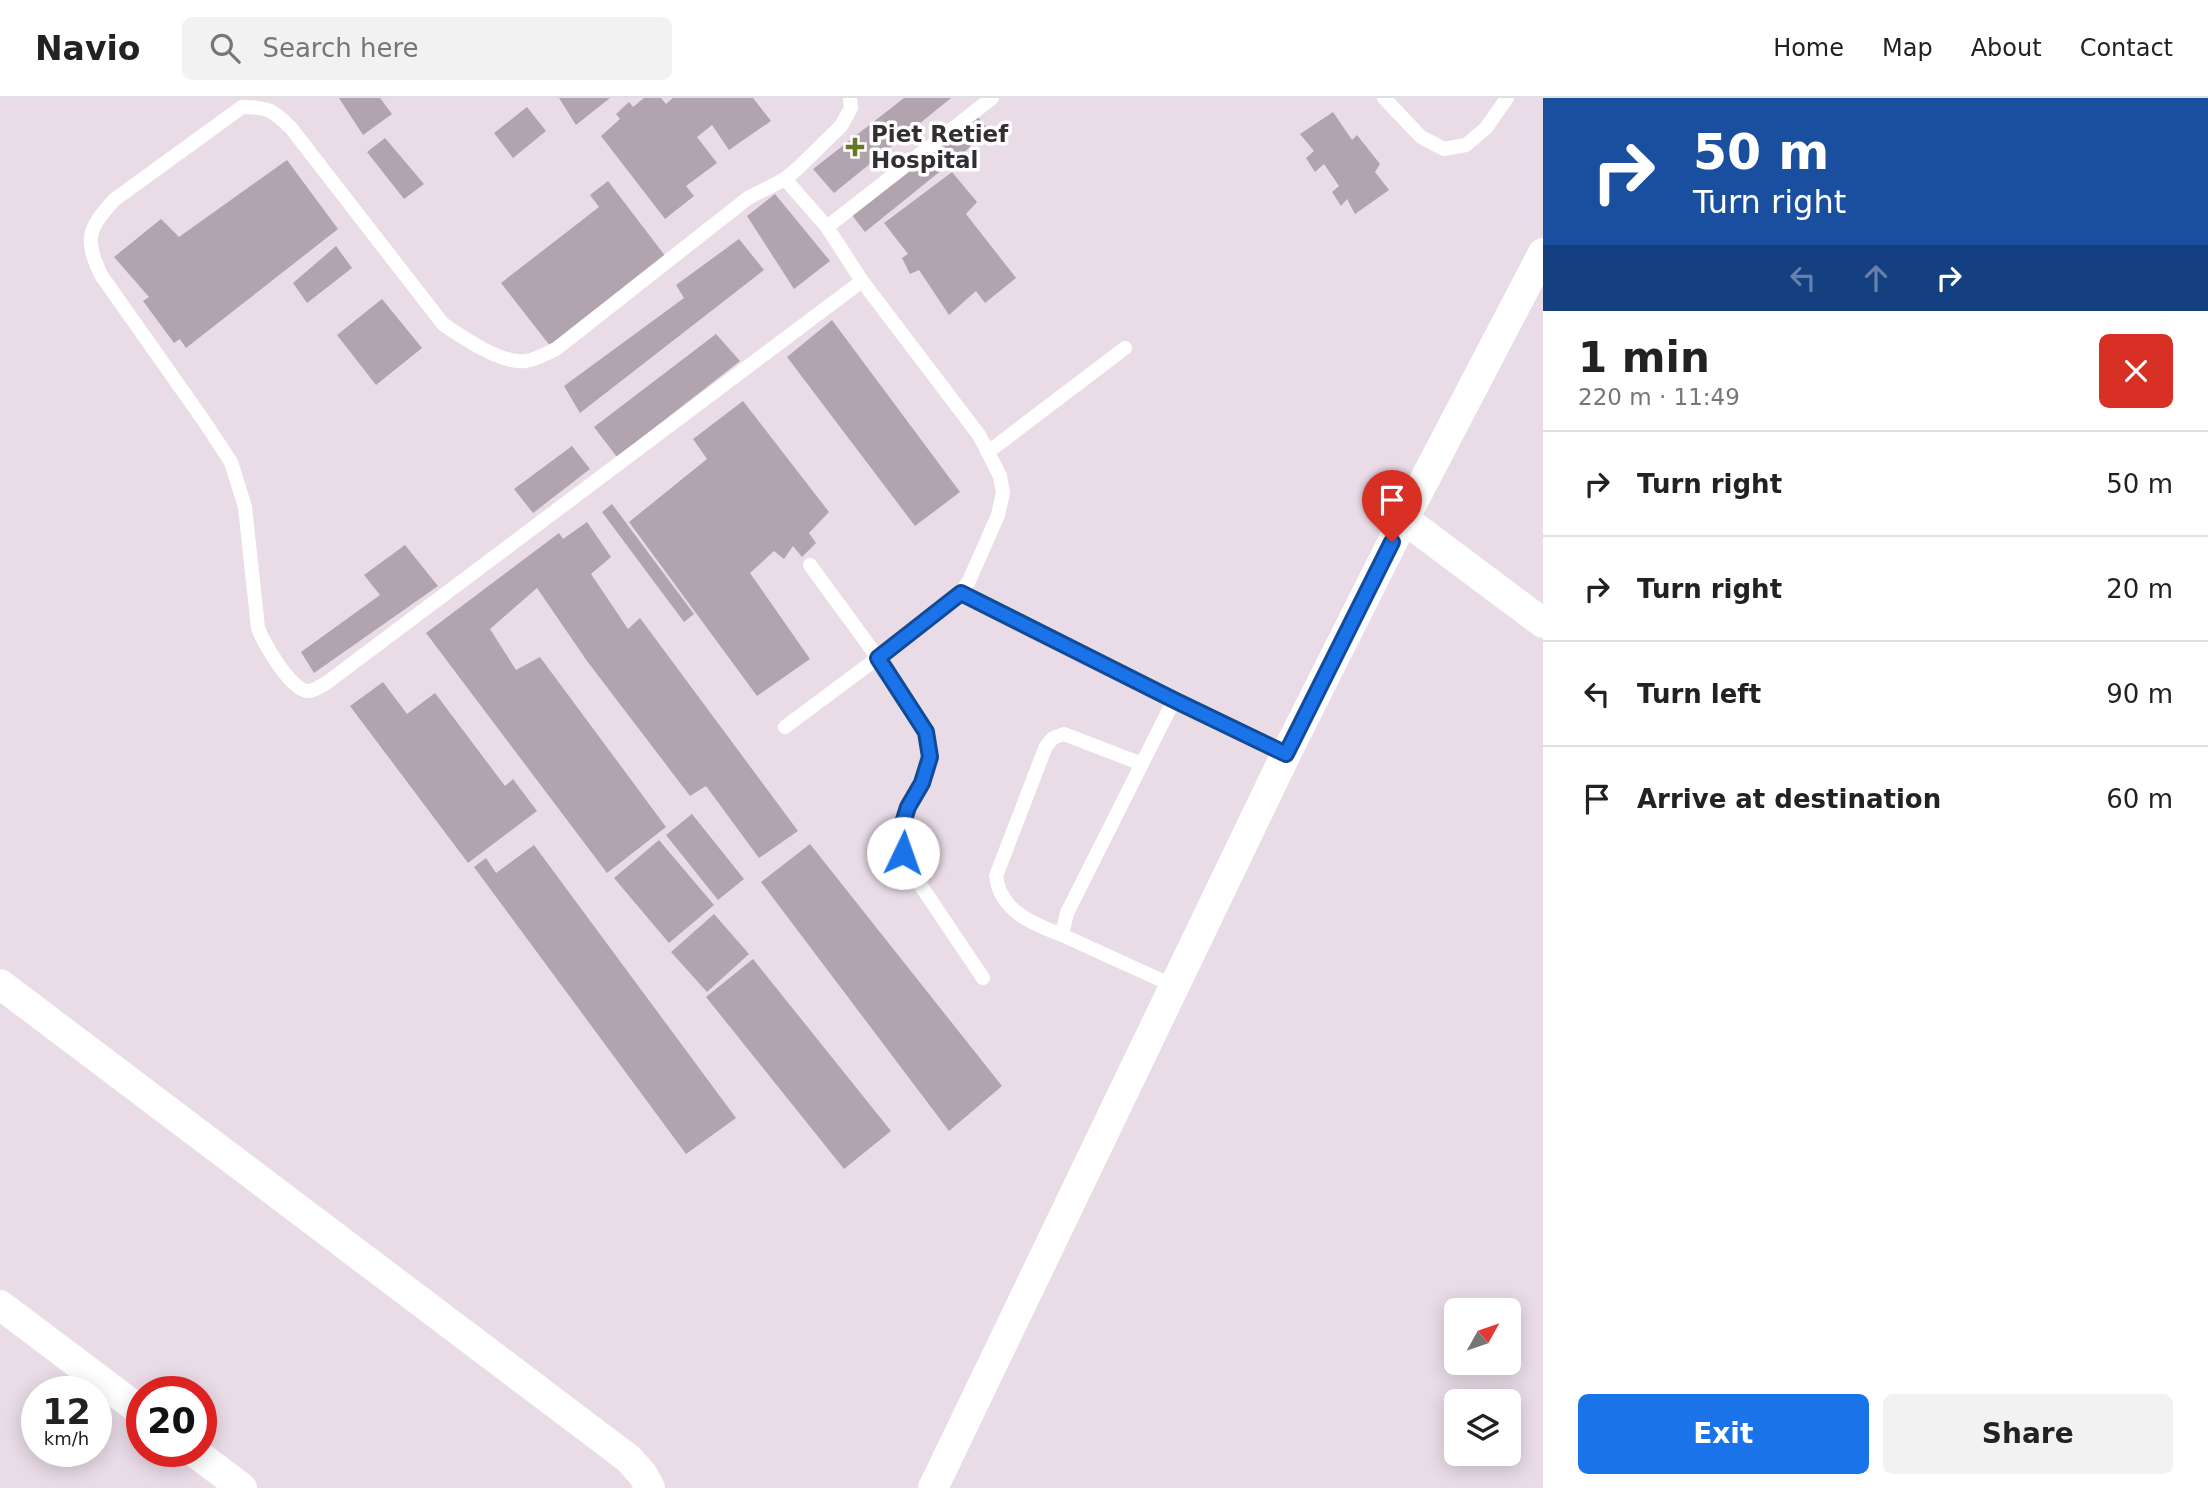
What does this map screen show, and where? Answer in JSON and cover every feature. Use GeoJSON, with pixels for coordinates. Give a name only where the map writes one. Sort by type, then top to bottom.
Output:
{"type":"FeatureCollection","features":[{"type":"Feature","properties":{"kind":"street"},"geometry":{"type":"LineString","coordinates":[[933,1488],[1286,754],[1404,519],[1543,253]]}},
{"type":"Feature","properties":{"kind":"street"},"geometry":{"type":"LineString","coordinates":[[1404,519],[1543,623]]}},
{"type":"Feature","properties":{"kind":"street"},"geometry":{"type":"LineString","coordinates":[[0,984],[629,1459],[650,1488]]}},
{"type":"Feature","properties":{"kind":"street"},"geometry":{"type":"LineString","coordinates":[[0,1305],[126,1400]]}},
{"type":"Feature","properties":{"kind":"street"},"geometry":{"type":"LineString","coordinates":[[214,1467],[242,1488]]}},
{"type":"Feature","properties":{"kind":"lane"},"geometry":{"type":"LineString","coordinates":[[850,98],[851,108],[841,126],[785,178],[748,198],[556,349],[524,362],[495,355],[443,324],[291,128],[261,102],[242,107],[114,200],[95,225],[90,251],[101,275],[231,462],[245,507],[258,628],[264,644],[291,680],[302,690],[309,691],[325,684],[862,281]]}},
{"type":"Feature","properties":{"kind":"lane"},"geometry":{"type":"LineString","coordinates":[[827,227],[992,98]]}},
{"type":"Feature","properties":{"kind":"lane"},"geometry":{"type":"LineString","coordinates":[[1384,98],[1421,137],[1444,149],[1466,145],[1486,128],[1507,98]]}},
{"type":"Feature","properties":{"kind":"lane"},"geometry":{"type":"LineString","coordinates":[[785,178],[827,227],[862,281],[979,435],[1000,476],[1003,493],[998,514],[969,581],[961,593],[785,727]]}},
{"type":"Feature","properties":{"kind":"lane"},"geometry":{"type":"LineString","coordinates":[[988,452],[1125,348]]}},
{"type":"Feature","properties":{"kind":"lane"},"geometry":{"type":"LineString","coordinates":[[810,565],[878,658],[926,732],[930,757],[922,783],[908,807],[901,829],[903,853],[915,877],[983,978]]}},
{"type":"Feature","properties":{"kind":"lane"},"geometry":{"type":"LineString","coordinates":[[961,593],[1286,754]]}},
{"type":"Feature","properties":{"kind":"lane"},"geometry":{"type":"LineString","coordinates":[[1062,935],[1067,913],[1174,700]]}},
{"type":"Feature","properties":{"kind":"lane"},"geometry":{"type":"LineString","coordinates":[[1142,764],[1064,734],[1053,738],[1046,746],[996,876],[997,888],[1018,914],[1034,925],[1174,986]]}},
{"type":"Feature","properties":{"kind":"building"},"geometry":{"type":"Polygon","coordinates":[[[339,98],[380,98],[392,114],[363,135],[339,98]]]}},
{"type":"Feature","properties":{"kind":"building"},"geometry":{"type":"Polygon","coordinates":[[[559,98],[610,98],[576,125],[559,98]]]}},
{"type":"Feature","properties":{"kind":"building"},"geometry":{"type":"Polygon","coordinates":[[[644,98],[661,98],[666,104],[673,98],[753,98],[771,121],[729,150],[712,125],[697,137],[717,163],[686,186],[694,196],[665,219],[601,136],[620,119],[616,114],[629,102],[633,107],[644,98]]]}},
{"type":"Feature","properties":{"kind":"building"},"geometry":{"type":"Polygon","coordinates":[[[904,98],[951,98],[834,193],[813,169],[904,98]]]}},
{"type":"Feature","properties":{"kind":"building"},"geometry":{"type":"Polygon","coordinates":[[[527,107],[546,131],[513,158],[494,133],[527,107]]]}},
{"type":"Feature","properties":{"kind":"building"},"geometry":{"type":"Polygon","coordinates":[[[970,108],[990,131],[865,232],[845,206],[970,108]]]}},
{"type":"Feature","properties":{"kind":"building"},"geometry":{"type":"Polygon","coordinates":[[[1333,112],[1352,140],[1357,135],[1380,164],[1375,172],[1389,190],[1355,214],[1347,199],[1341,206],[1332,192],[1339,186],[1324,164],[1315,172],[1306,158],[1314,151],[1300,134],[1333,112]]]}},
{"type":"Feature","properties":{"kind":"building"},"geometry":{"type":"Polygon","coordinates":[[[385,138],[424,184],[404,199],[367,152],[385,138]]]}},
{"type":"Feature","properties":{"kind":"building"},"geometry":{"type":"Polygon","coordinates":[[[287,160],[338,229],[186,348],[180,339],[174,343],[143,301],[149,297],[114,257],[161,219],[179,237],[287,160]]]}},
{"type":"Feature","properties":{"kind":"building"},"geometry":{"type":"Polygon","coordinates":[[[952,172],[977,202],[966,214],[1016,278],[985,303],[976,291],[949,315],[919,270],[910,274],[902,258],[908,254],[884,223],[952,172]]]}},
{"type":"Feature","properties":{"kind":"building"},"geometry":{"type":"Polygon","coordinates":[[[608,181],[666,257],[551,347],[501,283],[599,207],[590,195],[608,181]]]}},
{"type":"Feature","properties":{"kind":"building"},"geometry":{"type":"Polygon","coordinates":[[[775,194],[830,261],[794,289],[747,216],[775,194]]]}},
{"type":"Feature","properties":{"kind":"building"},"geometry":{"type":"Polygon","coordinates":[[[739,239],[764,270],[580,413],[564,386],[684,298],[676,285],[739,239]]]}},
{"type":"Feature","properties":{"kind":"building"},"geometry":{"type":"Polygon","coordinates":[[[336,246],[352,268],[307,303],[293,283],[336,246]]]}},
{"type":"Feature","properties":{"kind":"building"},"geometry":{"type":"Polygon","coordinates":[[[382,299],[422,348],[376,385],[337,335],[382,299]]]}},
{"type":"Feature","properties":{"kind":"building"},"geometry":{"type":"Polygon","coordinates":[[[832,320],[960,492],[915,526],[787,357],[832,320]]]}},
{"type":"Feature","properties":{"kind":"building"},"geometry":{"type":"Polygon","coordinates":[[[716,334],[740,361],[617,457],[594,427],[716,334]]]}},
{"type":"Feature","properties":{"kind":"building"},"geometry":{"type":"Polygon","coordinates":[[[743,401],[829,512],[809,533],[816,543],[802,557],[793,546],[784,559],[774,551],[750,573],[810,659],[757,696],[629,522],[707,459],[693,439],[743,401]]]}},
{"type":"Feature","properties":{"kind":"building"},"geometry":{"type":"Polygon","coordinates":[[[572,446],[590,469],[533,513],[514,489],[572,446]]]}},
{"type":"Feature","properties":{"kind":"building"},"geometry":{"type":"Polygon","coordinates":[[[612,504],[694,614],[684,622],[602,512],[612,504]]]}},
{"type":"Feature","properties":{"kind":"building"},"geometry":{"type":"Polygon","coordinates":[[[587,522],[611,557],[591,574],[628,629],[640,618],[798,831],[759,858],[706,786],[690,796],[587,661],[537,588],[490,629],[516,670],[540,657],[666,827],[607,873],[426,633],[559,533],[563,539],[587,522]]]}},
{"type":"Feature","properties":{"kind":"building"},"geometry":{"type":"Polygon","coordinates":[[[405,545],[438,586],[314,673],[301,652],[380,595],[364,575],[405,545]]]}},
{"type":"Feature","properties":{"kind":"building"},"geometry":{"type":"Polygon","coordinates":[[[383,682],[407,714],[435,693],[505,786],[513,779],[537,811],[468,863],[350,706],[383,682]]]}},
{"type":"Feature","properties":{"kind":"building"},"geometry":{"type":"Polygon","coordinates":[[[692,814],[744,879],[718,900],[666,835],[692,814]]]}},
{"type":"Feature","properties":{"kind":"building"},"geometry":{"type":"Polygon","coordinates":[[[659,840],[714,905],[669,943],[614,878],[659,840]]]}},
{"type":"Feature","properties":{"kind":"building"},"geometry":{"type":"Polygon","coordinates":[[[810,844],[1002,1086],[949,1131],[761,882],[810,844]]]}},
{"type":"Feature","properties":{"kind":"building"},"geometry":{"type":"Polygon","coordinates":[[[534,845],[736,1118],[686,1154],[474,867],[486,858],[496,873],[534,845]]]}},
{"type":"Feature","properties":{"kind":"building"},"geometry":{"type":"Polygon","coordinates":[[[714,914],[749,954],[707,992],[671,952],[714,914]]]}},
{"type":"Feature","properties":{"kind":"building"},"geometry":{"type":"Polygon","coordinates":[[[753,959],[891,1131],[844,1169],[706,997],[753,959]]]}},
{"type":"Feature","properties":{"kind":"place","name":"Piet Retief Hospital"},"geometry":{"type":"Point","coordinates":[855,147]}},
{"type":"Feature","properties":{"kind":"route"},"geometry":{"type":"LineString","coordinates":[[903,853],[901,829],[908,807],[922,783],[930,757],[926,732],[878,658],[961,593],[1286,754],[1392,542]]}}]}
